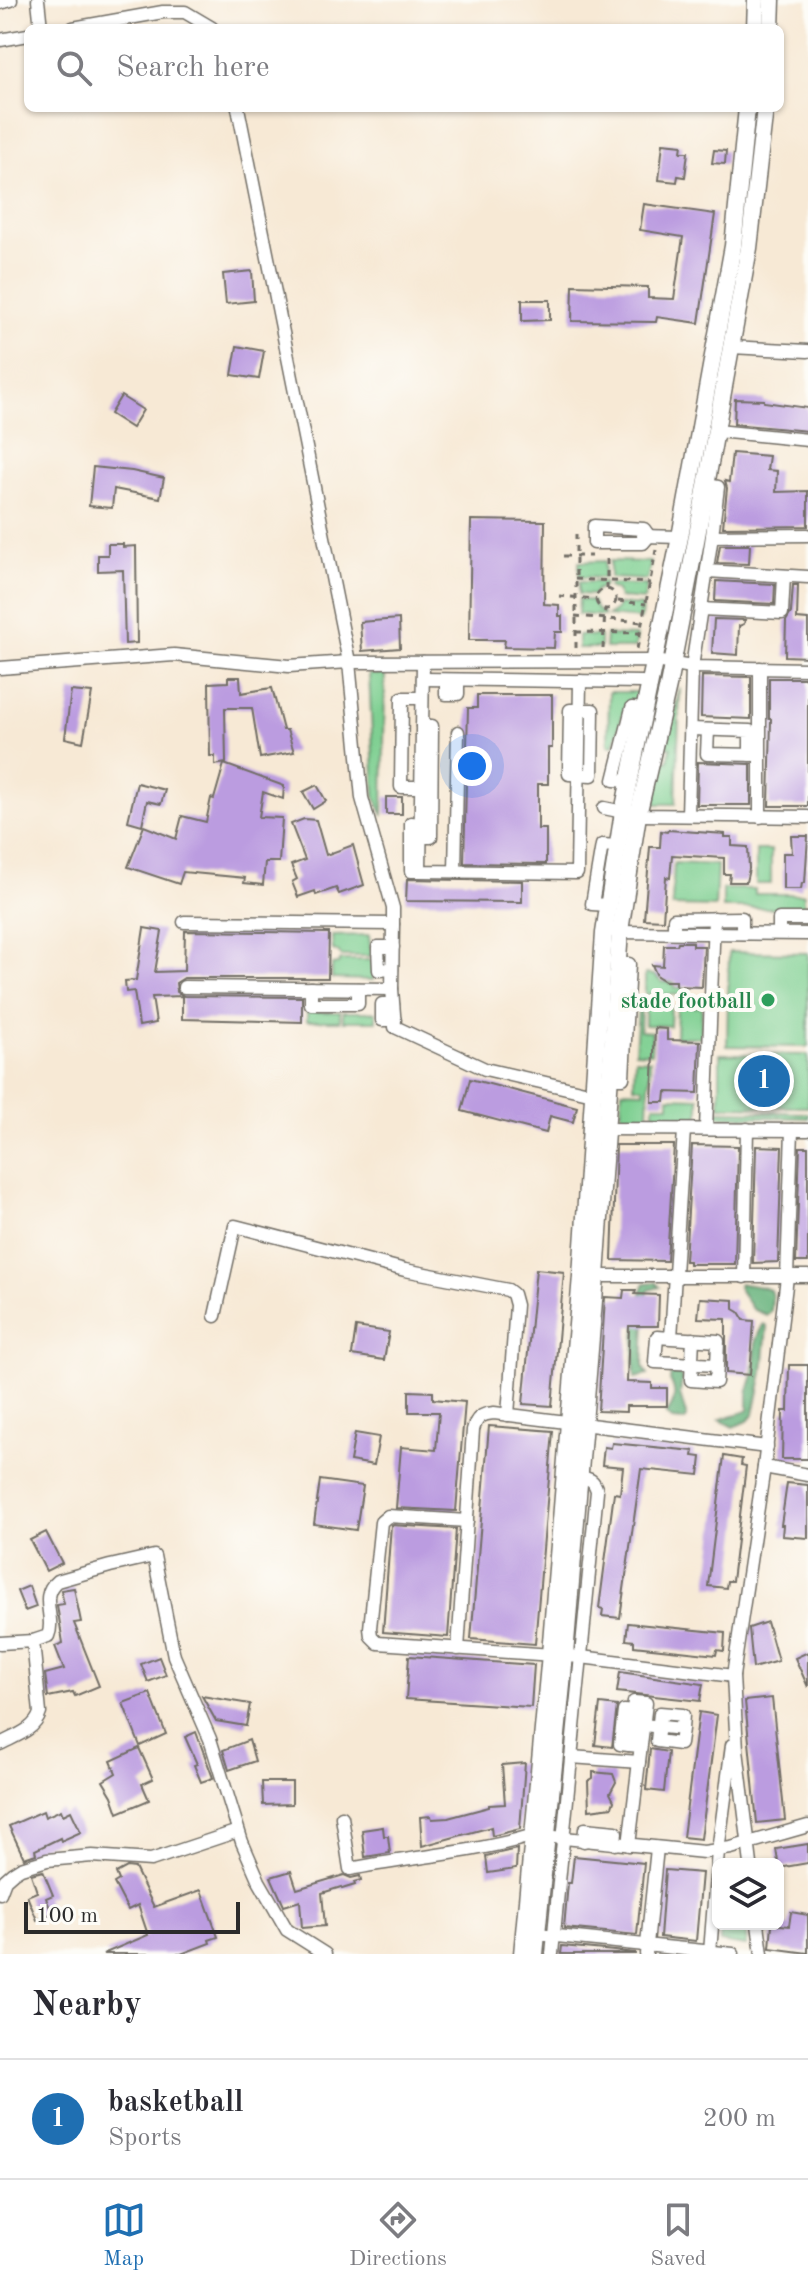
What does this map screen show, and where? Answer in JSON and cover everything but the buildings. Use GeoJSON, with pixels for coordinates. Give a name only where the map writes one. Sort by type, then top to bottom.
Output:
{"type":"FeatureCollection","features":[{"type":"Feature","properties":{"kind":"street"},"geometry":{"type":"LineString","coordinates":[[0,3],[11,0]]}},
{"type":"Feature","properties":{"kind":"street"},"geometry":{"type":"LineString","coordinates":[[38,0],[41,24]]}},
{"type":"Feature","properties":{"kind":"street"},"geometry":{"type":"LineString","coordinates":[[755,24],[756,0]]}},
{"type":"Feature","properties":{"kind":"street"},"geometry":{"type":"LineString","coordinates":[[771,24],[772,0]]}},
{"type":"Feature","properties":{"kind":"street"},"geometry":{"type":"LineString","coordinates":[[96,24],[163,12],[185,12],[205,24]]}},
{"type":"Feature","properties":{"kind":"street"},"geometry":{"type":"LineString","coordinates":[[0,40],[24,36]]}},
{"type":"Feature","properties":{"kind":"street"},"geometry":{"type":"LineString","coordinates":[[239,112],[349,662],[362,798],[393,908],[393,947],[378,947],[379,970],[392,969],[393,1004],[382,1004],[382,1020],[395,1020],[395,1027],[485,1069],[593,1094]]}},
{"type":"Feature","properties":{"kind":"street"},"geometry":{"type":"LineString","coordinates":[[522,1954],[571,1757],[565,1655],[576,1422],[598,1129],[610,1078],[618,964],[608,905],[618,846],[631,813],[629,781],[645,709],[663,662],[680,537],[733,246],[747,112]]}},
{"type":"Feature","properties":{"kind":"street"},"geometry":{"type":"LineString","coordinates":[[598,1129],[593,1094],[612,932],[631,813],[663,662],[707,485],[749,248],[765,112]]}},
{"type":"Feature","properties":{"kind":"street"},"geometry":{"type":"LineString","coordinates":[[731,347],[808,351]]}},
{"type":"Feature","properties":{"kind":"street"},"geometry":{"type":"LineString","coordinates":[[717,431],[808,440]]}},
{"type":"Feature","properties":{"kind":"street"},"geometry":{"type":"LineString","coordinates":[[688,815],[692,667],[718,487],[707,485]]}},
{"type":"Feature","properties":{"kind":"street"},"geometry":{"type":"LineString","coordinates":[[585,534],[680,537]]}},
{"type":"Feature","properties":{"kind":"street"},"geometry":{"type":"LineString","coordinates":[[585,534],[594,543],[643,543],[654,536]]}},
{"type":"Feature","properties":{"kind":"street"},"geometry":{"type":"LineString","coordinates":[[712,536],[808,535]]}},
{"type":"Feature","properties":{"kind":"street"},"geometry":{"type":"LineString","coordinates":[[707,571],[808,577]]}},
{"type":"Feature","properties":{"kind":"street"},"geometry":{"type":"LineString","coordinates":[[701,609],[782,613],[784,576]]}},
{"type":"Feature","properties":{"kind":"street"},"geometry":{"type":"LineString","coordinates":[[0,668],[174,655],[270,665],[663,662],[692,667],[808,669]]}},
{"type":"Feature","properties":{"kind":"street"},"geometry":{"type":"LineString","coordinates":[[420,830],[423,662]]}},
{"type":"Feature","properties":{"kind":"street"},"geometry":{"type":"LineString","coordinates":[[755,755],[760,668]]}},
{"type":"Feature","properties":{"kind":"street"},"geometry":{"type":"LineString","coordinates":[[423,679],[642,682]]}},
{"type":"Feature","properties":{"kind":"street"},"geometry":{"type":"LineString","coordinates":[[580,681],[580,710]]}},
{"type":"Feature","properties":{"kind":"street"},"geometry":{"type":"LineString","coordinates":[[421,787],[401,787],[402,698],[422,698]]}},
{"type":"Feature","properties":{"kind":"street"},"geometry":{"type":"LineString","coordinates":[[570,710],[593,710],[592,775],[579,774],[569,774],[570,710]]}},
{"type":"Feature","properties":{"kind":"street"},"geometry":{"type":"LineString","coordinates":[[422,726],[432,726],[431,837],[411,823],[411,871],[577,873],[578,815],[585,815],[585,798],[578,798],[579,774]]}},
{"type":"Feature","properties":{"kind":"street"},"geometry":{"type":"LineString","coordinates":[[691,729],[750,731],[760,817]]}},
{"type":"Feature","properties":{"kind":"street"},"geometry":{"type":"LineString","coordinates":[[708,730],[707,754],[755,755]]}},
{"type":"Feature","properties":{"kind":"street"},"geometry":{"type":"LineString","coordinates":[[455,871],[458,732]]}},
{"type":"Feature","properties":{"kind":"street"},"geometry":{"type":"LineString","coordinates":[[604,808],[631,813],[808,817]]}},
{"type":"Feature","properties":{"kind":"street"},"geometry":{"type":"LineString","coordinates":[[706,1129],[714,918]]}},
{"type":"Feature","properties":{"kind":"street"},"geometry":{"type":"LineString","coordinates":[[674,932],[674,919],[742,918],[742,933]]}},
{"type":"Feature","properties":{"kind":"street"},"geometry":{"type":"LineString","coordinates":[[779,933],[779,919],[808,919]]}},
{"type":"Feature","properties":{"kind":"street"},"geometry":{"type":"LineString","coordinates":[[184,922],[393,924]]}},
{"type":"Feature","properties":{"kind":"street"},"geometry":{"type":"LineString","coordinates":[[612,932],[808,934]]}},
{"type":"Feature","properties":{"kind":"street"},"geometry":{"type":"LineString","coordinates":[[184,987],[311,988],[311,1004],[358,1004],[358,989],[392,989]]}},
{"type":"Feature","properties":{"kind":"street"},"geometry":{"type":"LineString","coordinates":[[598,1129],[808,1130]]}},
{"type":"Feature","properties":{"kind":"street"},"geometry":{"type":"LineString","coordinates":[[744,1277],[747,1129]]}},
{"type":"Feature","properties":{"kind":"street"},"geometry":{"type":"LineString","coordinates":[[671,1338],[684,1130]]}},
{"type":"Feature","properties":{"kind":"street"},"geometry":{"type":"LineString","coordinates":[[750,1858],[733,1676],[767,1447],[787,1277],[792,1130]]}},
{"type":"Feature","properties":{"kind":"street"},"geometry":{"type":"LineString","coordinates":[[215,1316],[235,1226],[405,1270],[508,1290],[513,1294],[516,1305],[508,1415]]}},
{"type":"Feature","properties":{"kind":"street"},"geometry":{"type":"LineString","coordinates":[[588,1276],[808,1276]]}},
{"type":"Feature","properties":{"kind":"street"},"geometry":{"type":"LineString","coordinates":[[657,1337],[693,1339],[718,1341],[717,1365],[655,1362],[657,1337]]}},
{"type":"Feature","properties":{"kind":"street"},"geometry":{"type":"LineString","coordinates":[[692,1364],[693,1339]]}},
{"type":"Feature","properties":{"kind":"street"},"geometry":{"type":"LineString","coordinates":[[458,1649],[473,1430],[476,1420],[483,1414],[576,1422],[767,1447]]}},
{"type":"Feature","properties":{"kind":"street"},"geometry":{"type":"LineString","coordinates":[[552,1954],[546,1934],[549,1837],[541,1744],[565,1655],[579,1478],[576,1422]]}},
{"type":"Feature","properties":{"kind":"street"},"geometry":{"type":"LineString","coordinates":[[764,1467],[808,1475]]}},
{"type":"Feature","properties":{"kind":"street"},"geometry":{"type":"LineString","coordinates":[[467,1521],[388,1516],[381,1522],[370,1628],[371,1636],[378,1643],[565,1655],[733,1676]]}},
{"type":"Feature","properties":{"kind":"street"},"geometry":{"type":"LineString","coordinates":[[0,1643],[33,1641],[48,1636],[51,1629],[47,1594],[57,1581],[154,1556],[174,1656],[210,1739],[238,1831],[259,1881],[287,1930],[325,1954]]}},
{"type":"Feature","properties":{"kind":"street"},"geometry":{"type":"LineString","coordinates":[[0,1744],[38,1720],[40,1713],[33,1641]]}},
{"type":"Feature","properties":{"kind":"street"},"geometry":{"type":"LineString","coordinates":[[635,1745],[620,1744],[624,1711],[658,1727]]}},
{"type":"Feature","properties":{"kind":"street"},"geometry":{"type":"LineString","coordinates":[[660,1713],[683,1715],[680,1744],[657,1741],[658,1727],[660,1713]]}},
{"type":"Feature","properties":{"kind":"street"},"geometry":{"type":"LineString","coordinates":[[629,1845],[639,1762],[635,1745],[640,1717]]}},
{"type":"Feature","properties":{"kind":"street"},"geometry":{"type":"LineString","coordinates":[[710,1952],[718,1851],[735,1718]]}},
{"type":"Feature","properties":{"kind":"street"},"geometry":{"type":"LineString","coordinates":[[571,1757],[639,1762]]}},
{"type":"Feature","properties":{"kind":"street"},"geometry":{"type":"LineString","coordinates":[[342,1817],[350,1869],[549,1837],[718,1851],[808,1826]]}},
{"type":"Feature","properties":{"kind":"street"},"geometry":{"type":"LineString","coordinates":[[0,1893],[5,1880],[13,1873],[47,1860],[92,1856],[151,1860],[238,1831]]}},
{"type":"Feature","properties":{"kind":"street"},"geometry":{"type":"LineString","coordinates":[[646,1950],[657,1848]]}},
{"type":"Feature","properties":{"kind":"street"},"geometry":{"type":"LineString","coordinates":[[759,1930],[762,1954]]}},
{"type":"Feature","properties":{"kind":"street"},"geometry":{"type":"LineString","coordinates":[[546,1934],[646,1950],[733,1954]]}},
{"type":"Feature","properties":{"kind":"street"},"geometry":{"type":"LineString","coordinates":[[535,1954],[546,1934]]}},
{"type":"Feature","properties":{"kind":"path"},"geometry":{"type":"LineString","coordinates":[[576,650],[575,579],[585,534]]}},
{"type":"Feature","properties":{"kind":"path"},"geometry":{"type":"LineString","coordinates":[[625,650],[637,650],[650,583],[654,536]]}},
{"type":"Feature","properties":{"kind":"path"},"geometry":{"type":"LineString","coordinates":[[607,543],[607,589]]}},
{"type":"Feature","properties":{"kind":"path"},"geometry":{"type":"LineString","coordinates":[[575,579],[650,583]]}},
{"type":"Feature","properties":{"kind":"path"},"geometry":{"type":"LineString","coordinates":[[607,589],[614,593],[616,600],[613,607],[605,609],[599,607],[596,599],[600,591],[607,589]]}},
{"type":"Feature","properties":{"kind":"path"},"geometry":{"type":"LineString","coordinates":[[559,596],[596,599]]}},
{"type":"Feature","properties":{"kind":"path"},"geometry":{"type":"LineString","coordinates":[[616,600],[646,604]]}},
{"type":"Feature","properties":{"kind":"path"},"geometry":{"type":"LineString","coordinates":[[605,609],[602,650],[614,650]]}},
{"type":"Feature","properties":{"kind":"path"},"geometry":{"type":"LineString","coordinates":[[575,616],[642,622]]}},
{"type":"Feature","properties":{"kind":"path"},"geometry":{"type":"LineString","coordinates":[[575,632],[640,633]]}},
{"type":"Feature","properties":{"kind":"green space"},"geometry":{"type":"Polygon","coordinates":[[[605,561],[604,578],[579,577],[579,562],[605,561]]]}},
{"type":"Feature","properties":{"kind":"green space"},"geometry":{"type":"Polygon","coordinates":[[[610,561],[651,562],[647,580],[610,578],[610,561]]]}},
{"type":"Feature","properties":{"kind":"green space"},"geometry":{"type":"Polygon","coordinates":[[[579,582],[604,582],[603,587],[593,595],[579,594],[579,582]]]}},
{"type":"Feature","properties":{"kind":"green space"},"geometry":{"type":"Polygon","coordinates":[[[609,584],[647,585],[644,600],[619,598],[617,591],[608,587],[609,584]]]}},
{"type":"Feature","properties":{"kind":"green space"},"geometry":{"type":"Polygon","coordinates":[[[579,599],[592,601],[603,616],[578,614],[579,599]]]}},
{"type":"Feature","properties":{"kind":"green space"},"geometry":{"type":"Polygon","coordinates":[[[619,604],[642,606],[641,619],[607,616],[619,604]]]}},
{"type":"Feature","properties":{"kind":"green space"},"geometry":{"type":"Polygon","coordinates":[[[578,635],[600,636],[600,648],[578,648],[578,635]]]}},
{"type":"Feature","properties":{"kind":"green space"},"geometry":{"type":"Polygon","coordinates":[[[606,635],[637,636],[635,648],[605,648],[606,635]]]}},
{"type":"Feature","properties":{"kind":"green space"},"geometry":{"type":"Polygon","coordinates":[[[369,674],[385,675],[383,816],[375,796],[369,674]]]}},
{"type":"Feature","properties":{"kind":"green space"},"geometry":{"type":"Polygon","coordinates":[[[680,688],[676,804],[655,804],[663,761],[668,761],[671,747],[666,746],[680,688]]]}},
{"type":"Feature","properties":{"kind":"green space"},"geometry":{"type":"Polygon","coordinates":[[[609,692],[637,692],[635,701],[626,702],[614,745],[608,745],[609,692]]]}},
{"type":"Feature","properties":{"kind":"green space"},"geometry":{"type":"Polygon","coordinates":[[[756,850],[771,850],[771,884],[756,884],[756,850]]]}},
{"type":"Feature","properties":{"kind":"green space"},"geometry":{"type":"Polygon","coordinates":[[[674,863],[717,865],[715,907],[672,906],[674,863]]]}},
{"type":"Feature","properties":{"kind":"green space"},"geometry":{"type":"Polygon","coordinates":[[[723,889],[755,889],[755,894],[804,894],[804,908],[723,908],[723,889]]]}},
{"type":"Feature","properties":{"kind":"green space"},"geometry":{"type":"Polygon","coordinates":[[[369,935],[371,956],[341,956],[333,950],[332,936],[369,935]]]}},
{"type":"Feature","properties":{"kind":"green space","name":"stade football"},"geometry":{"type":"Polygon","coordinates":[[[729,952],[808,953],[808,1047],[727,1046],[729,952]]]}},
{"type":"Feature","properties":{"kind":"green space"},"geometry":{"type":"Polygon","coordinates":[[[341,960],[371,960],[373,980],[332,979],[332,965],[341,960]]]}},
{"type":"Feature","properties":{"kind":"green space"},"geometry":{"type":"Polygon","coordinates":[[[645,974],[654,975],[662,982],[674,983],[675,988],[684,988],[683,995],[645,994],[645,974]]]}},
{"type":"Feature","properties":{"kind":"green space"},"geometry":{"type":"Polygon","coordinates":[[[645,1006],[671,1006],[670,1026],[645,1025],[645,1006]]]}},
{"type":"Feature","properties":{"kind":"green space"},"geometry":{"type":"Polygon","coordinates":[[[677,1006],[702,1007],[701,1037],[676,1037],[677,1006]]]}},
{"type":"Feature","properties":{"kind":"green space"},"geometry":{"type":"Polygon","coordinates":[[[638,1009],[641,1009],[640,1031],[652,1032],[651,1053],[635,1052],[638,1009]]]}},
{"type":"Feature","properties":{"kind":"green space"},"geometry":{"type":"Polygon","coordinates":[[[307,1012],[340,1012],[340,1021],[307,1021],[307,1012]]]}},
{"type":"Feature","properties":{"kind":"green space"},"geometry":{"type":"Polygon","coordinates":[[[343,1012],[376,1012],[376,1021],[343,1021],[343,1012]]]}},
{"type":"Feature","properties":{"kind":"green space"},"geometry":{"type":"Polygon","coordinates":[[[720,1054],[808,1055],[808,1107],[720,1106],[720,1054]]]}},
{"type":"Feature","properties":{"kind":"green space"},"geometry":{"type":"Polygon","coordinates":[[[635,1059],[650,1060],[648,1116],[621,1116],[622,1090],[644,1091],[644,1087],[634,1086],[635,1059]]]}},
{"type":"Feature","properties":{"kind":"green space"},"geometry":{"type":"Polygon","coordinates":[[[669,1097],[699,1098],[699,1117],[654,1116],[654,1105],[669,1105],[669,1097]]]}},
{"type":"Feature","properties":{"kind":"green space"},"geometry":{"type":"Polygon","coordinates":[[[718,1111],[808,1113],[808,1118],[718,1116],[718,1111]]]}},
{"type":"Feature","properties":{"kind":"green space"},"geometry":{"type":"Polygon","coordinates":[[[655,1282],[660,1287],[649,1290],[646,1298],[643,1366],[648,1375],[635,1378],[639,1302],[645,1283],[655,1282]]]}},
{"type":"Feature","properties":{"kind":"green space"},"geometry":{"type":"Polygon","coordinates":[[[739,1283],[770,1290],[771,1312],[767,1315],[752,1309],[738,1287],[739,1283]]]}},
{"type":"Feature","properties":{"kind":"green space"},"geometry":{"type":"Polygon","coordinates":[[[763,1324],[767,1326],[763,1372],[754,1414],[748,1421],[733,1427],[720,1420],[748,1410],[756,1339],[763,1324]]]}},
{"type":"Feature","properties":{"kind":"green space"},"geometry":{"type":"Polygon","coordinates":[[[671,1374],[680,1375],[682,1379],[680,1395],[687,1418],[684,1421],[672,1420],[666,1414],[674,1397],[671,1374]]]}},
{"type":"Feature","properties":{"kind":"green space"},"geometry":{"type":"Polygon","coordinates":[[[721,1930],[746,1930],[747,1946],[720,1942],[721,1930]]]}},
{"type":"Feature","properties":{"kind":"place","name":"stade football"},"geometry":{"type":"Point","coordinates":[768,1000]}},
{"type":"Feature","properties":{"kind":"place","name":"basketball"},"geometry":{"type":"Point","coordinates":[764,1081]}}]}
